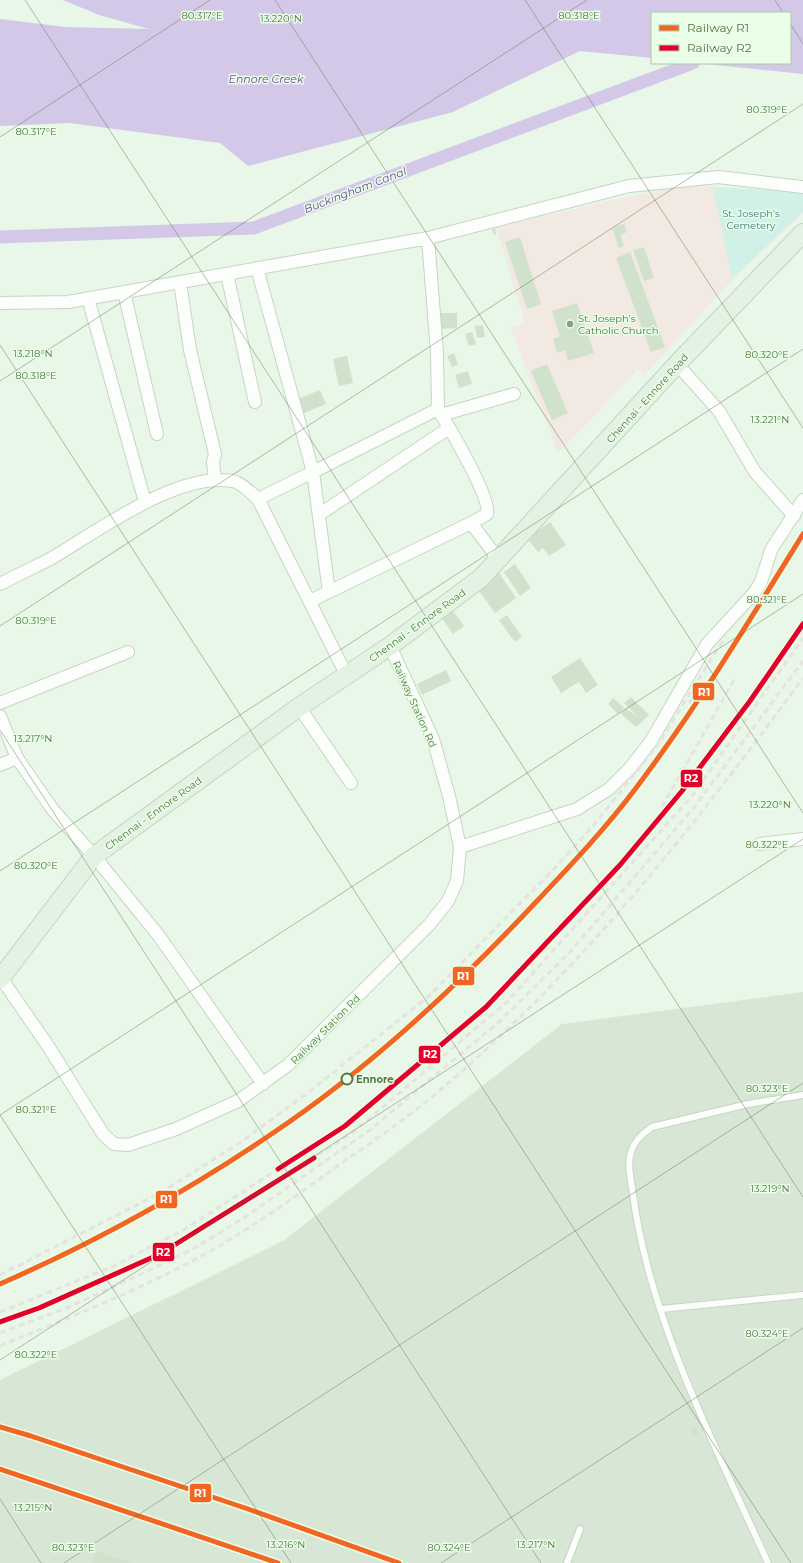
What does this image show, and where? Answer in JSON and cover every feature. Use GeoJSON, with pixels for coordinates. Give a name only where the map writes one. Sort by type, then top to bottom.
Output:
{"type":"FeatureCollection","features":[{"type":"Feature","properties":{"kind":"main road","name":"Chennai - Ennore Road"},"geometry":{"type":"LineString","coordinates":[[0,978],[94,856],[299,706],[390,646],[481,578],[677,364],[803,233]]}},
{"type":"Feature","properties":{"kind":"street"},"geometry":{"type":"LineString","coordinates":[[0,303],[68,302],[428,238],[629,186],[718,177],[803,187]]}},
{"type":"Feature","properties":{"kind":"street"},"geometry":{"type":"LineString","coordinates":[[310,601],[487,514],[488,505],[470,466],[440,412],[428,238]]}},
{"type":"Feature","properties":{"kind":"street"},"geometry":{"type":"LineString","coordinates":[[257,268],[313,472],[330,592]]}},
{"type":"Feature","properties":{"kind":"street"},"geometry":{"type":"LineString","coordinates":[[227,274],[255,402]]}},
{"type":"Feature","properties":{"kind":"street"},"geometry":{"type":"LineString","coordinates":[[180,282],[190,350],[215,454],[213,462],[215,480]]}},
{"type":"Feature","properties":{"kind":"street"},"geometry":{"type":"LineString","coordinates":[[124,292],[157,434]]}},
{"type":"Feature","properties":{"kind":"street"},"geometry":{"type":"LineString","coordinates":[[88,298],[145,502]]}},
{"type":"Feature","properties":{"kind":"street"},"geometry":{"type":"LineString","coordinates":[[677,364],[719,411],[755,472],[794,516]]}},
{"type":"Feature","properties":{"kind":"street"},"geometry":{"type":"LineString","coordinates":[[258,499],[440,412],[514,394]]}},
{"type":"Feature","properties":{"kind":"street"},"geometry":{"type":"LineString","coordinates":[[320,514],[449,428]]}},
{"type":"Feature","properties":{"kind":"street"},"geometry":{"type":"LineString","coordinates":[[0,584],[50,559],[145,502],[190,484],[215,480],[235,482],[258,499],[346,674]]}},
{"type":"Feature","properties":{"kind":"street"},"geometry":{"type":"LineString","coordinates":[[460,846],[577,809],[609,789],[631,768],[651,741],[707,644],[754,593],[761,582],[771,550],[803,500]]}},
{"type":"Feature","properties":{"kind":"street"},"geometry":{"type":"LineString","coordinates":[[471,523],[499,560]]}},
{"type":"Feature","properties":{"kind":"street","name":"Railway Station Rd"},"geometry":{"type":"LineString","coordinates":[[0,978],[48,1046],[103,1134],[114,1144],[128,1146],[176,1129],[238,1101],[288,1065],[429,925],[448,901],[457,881],[460,846],[449,796],[433,739],[390,646]]}},
{"type":"Feature","properties":{"kind":"street"},"geometry":{"type":"LineString","coordinates":[[0,703],[128,652]]}},
{"type":"Feature","properties":{"kind":"street"},"geometry":{"type":"LineString","coordinates":[[299,706],[351,783]]}},
{"type":"Feature","properties":{"kind":"street"},"geometry":{"type":"LineString","coordinates":[[0,716],[17,758],[53,810],[94,856],[159,936],[263,1084]]}},
{"type":"Feature","properties":{"kind":"street"},"geometry":{"type":"LineString","coordinates":[[0,764],[17,758]]}},
{"type":"Feature","properties":{"kind":"street"},"geometry":{"type":"LineString","coordinates":[[760,844],[803,839]]}},
{"type":"Feature","properties":{"kind":"lane"},"geometry":{"type":"LineString","coordinates":[[768,1563],[700,1412],[661,1309],[645,1260],[634,1202],[630,1152],[634,1144],[644,1133],[664,1123],[754,1103],[803,1095]]}},
{"type":"Feature","properties":{"kind":"lane"},"geometry":{"type":"LineString","coordinates":[[661,1309],[803,1295]]}},
{"type":"Feature","properties":{"kind":"lane"},"geometry":{"type":"LineString","coordinates":[[567,1563],[580,1529]]}},
{"type":"Feature","properties":{"kind":"shaded area"},"geometry":{"type":"Polygon","coordinates":[[[704,185],[713,187],[732,280],[645,375],[637,369],[558,453],[511,328],[525,323],[496,227],[632,196],[678,187],[704,185]]]}},
{"type":"Feature","properties":{"kind":"shaded area"},"geometry":{"type":"Polygon","coordinates":[[[803,992],[803,1563],[0,1563],[0,1380],[283,1241],[562,1024],[803,992]]]}},
{"type":"Feature","properties":{"kind":"green space","name":"St. Joseph's Cemetery"},"geometry":{"type":"Polygon","coordinates":[[[713,187],[803,192],[803,212],[732,280],[713,187]]]}},
{"type":"Feature","properties":{"kind":"water","name":"Ennore Creek"},"geometry":{"type":"Polygon","coordinates":[[[63,0],[803,0],[803,74],[707,64],[791,64],[791,12],[651,12],[651,58],[580,51],[453,112],[248,166],[220,143],[70,123],[0,126],[0,19],[66,27],[149,29],[99,15],[63,0]]]}},
{"type":"Feature","properties":{"kind":"building"},"geometry":{"type":"Polygon","coordinates":[[[624,224],[627,232],[620,235],[624,246],[619,248],[612,228],[624,224]]]}},
{"type":"Feature","properties":{"kind":"building"},"geometry":{"type":"Polygon","coordinates":[[[495,228],[496,234],[494,235],[492,229],[495,228]]]}},
{"type":"Feature","properties":{"kind":"building"},"geometry":{"type":"Polygon","coordinates":[[[520,237],[541,304],[527,309],[505,242],[520,237]]]}},
{"type":"Feature","properties":{"kind":"building"},"geometry":{"type":"Polygon","coordinates":[[[644,247],[654,278],[644,281],[633,250],[644,247]]]}},
{"type":"Feature","properties":{"kind":"building"},"geometry":{"type":"Polygon","coordinates":[[[630,252],[665,347],[651,352],[616,258],[630,252]]]}},
{"type":"Feature","properties":{"kind":"building","name":"St. Joseph's Catholic Church"},"geometry":{"type":"Polygon","coordinates":[[[577,303],[594,353],[568,361],[565,350],[557,353],[553,339],[560,336],[552,311],[577,303]]]}},
{"type":"Feature","properties":{"kind":"building"},"geometry":{"type":"Polygon","coordinates":[[[441,313],[457,313],[457,328],[442,329],[441,313]]]}},
{"type":"Feature","properties":{"kind":"building"},"geometry":{"type":"Polygon","coordinates":[[[483,325],[485,337],[477,338],[475,326],[483,325]]]}},
{"type":"Feature","properties":{"kind":"building"},"geometry":{"type":"Polygon","coordinates":[[[472,332],[476,344],[469,346],[465,334],[472,332]]]}},
{"type":"Feature","properties":{"kind":"building"},"geometry":{"type":"Polygon","coordinates":[[[454,353],[458,365],[452,367],[447,356],[454,353]]]}},
{"type":"Feature","properties":{"kind":"building"},"geometry":{"type":"Polygon","coordinates":[[[347,356],[353,383],[339,386],[333,359],[347,356]]]}},
{"type":"Feature","properties":{"kind":"building"},"geometry":{"type":"Polygon","coordinates":[[[547,364],[568,413],[552,420],[531,371],[547,364]]]}},
{"type":"Feature","properties":{"kind":"building"},"geometry":{"type":"Polygon","coordinates":[[[468,371],[472,384],[459,388],[455,375],[468,371]]]}},
{"type":"Feature","properties":{"kind":"building"},"geometry":{"type":"Polygon","coordinates":[[[320,390],[326,404],[300,415],[294,401],[320,390]]]}},
{"type":"Feature","properties":{"kind":"building"},"geometry":{"type":"Polygon","coordinates":[[[550,522],[566,545],[549,556],[543,548],[538,552],[527,538],[550,522]]]}},
{"type":"Feature","properties":{"kind":"building"},"geometry":{"type":"Polygon","coordinates":[[[515,564],[531,588],[520,596],[504,572],[515,564]]]}},
{"type":"Feature","properties":{"kind":"building"},"geometry":{"type":"Polygon","coordinates":[[[499,573],[516,598],[495,613],[477,588],[499,573]]]}},
{"type":"Feature","properties":{"kind":"building"},"geometry":{"type":"Polygon","coordinates":[[[450,607],[464,626],[453,634],[439,614],[450,607]]]}},
{"type":"Feature","properties":{"kind":"building"},"geometry":{"type":"Polygon","coordinates":[[[507,615],[522,637],[515,642],[499,620],[507,615]]]}},
{"type":"Feature","properties":{"kind":"building"},"geometry":{"type":"Polygon","coordinates":[[[580,658],[598,685],[586,693],[579,682],[561,693],[551,677],[580,658]]]}},
{"type":"Feature","properties":{"kind":"building"},"geometry":{"type":"Polygon","coordinates":[[[446,670],[451,681],[422,695],[417,684],[446,670]]]}},
{"type":"Feature","properties":{"kind":"building"},"geometry":{"type":"Polygon","coordinates":[[[631,697],[649,715],[636,727],[621,714],[626,708],[640,719],[624,703],[631,697]]]}},
{"type":"Feature","properties":{"kind":"building"},"geometry":{"type":"Polygon","coordinates":[[[613,698],[624,708],[618,714],[608,704],[613,698]]]}},
{"type":"Feature","properties":{"kind":"building"},"geometry":{"type":"Polygon","coordinates":[[[695,1426],[699,1434],[694,1436],[691,1428],[695,1426]]]}},
{"type":"Feature","properties":{"kind":"building"},"geometry":{"type":"Polygon","coordinates":[[[96,1551],[133,1563],[92,1563],[96,1551]]]}},
{"type":"Feature","properties":{"kind":"waterway","name":"Buckingham Canal"},"geometry":{"type":"LineString","coordinates":[[0,237],[254,228],[690,64]]}},
{"type":"Feature","properties":{"kind":"railway"},"geometry":{"type":"LineString","coordinates":[[0,1312],[114,1266],[185,1229],[345,1126],[486,1007],[620,865],[682,791],[750,701],[803,624]]}},
{"type":"Feature","properties":{"kind":"railway"},"geometry":{"type":"LineString","coordinates":[[0,1275],[162,1192],[238,1144],[305,1095],[429,996],[554,869],[593,826],[659,743],[725,637]]}},
{"type":"Feature","properties":{"kind":"railway"},"geometry":{"type":"LineString","coordinates":[[0,1322],[117,1274],[160,1254],[189,1237],[351,1134],[507,1002],[692,796],[803,638]]}},
{"type":"Feature","properties":{"kind":"railway"},"geometry":{"type":"LineString","coordinates":[[0,1333],[64,1309],[193,1249],[242,1219],[370,1130],[500,1021],[570,952],[691,811],[803,661]]}},
{"type":"Feature","properties":{"kind":"railway"},"geometry":{"type":"LineString","coordinates":[[689,703],[720,669]]}},
{"type":"Feature","properties":{"kind":"railway"},"geometry":{"type":"LineString","coordinates":[[0,1346],[135,1289],[214,1249],[287,1202],[417,1109],[445,1086],[496,1041],[591,944],[679,840],[763,733],[803,678]]}},
{"type":"Feature","properties":{"kind":"railway"},"geometry":{"type":"LineString","coordinates":[[662,807],[734,680]]}},
{"type":"Feature","properties":{"kind":"railway"},"geometry":{"type":"LineString","coordinates":[[0,1427],[248,1509],[399,1563]]}},
{"type":"Feature","properties":{"kind":"railway"},"geometry":{"type":"LineString","coordinates":[[0,1469],[278,1563]]}},
{"type":"Feature","properties":{"kind":"rail line","name":"R1"},"geometry":{"type":"LineString","coordinates":[[0,1284],[75,1249],[149,1210],[255,1145],[289,1122],[355,1073],[449,990],[508,932],[588,846],[625,803],[702,695],[803,534]]}},
{"type":"Feature","properties":{"kind":"rail line","name":"R2"},"geometry":{"type":"LineString","coordinates":[[278,1169],[345,1126],[486,1007],[620,865],[682,791],[750,701],[803,624]]}},
{"type":"Feature","properties":{"kind":"rail line","name":"R2"},"geometry":{"type":"LineString","coordinates":[[0,1322],[39,1308],[160,1254],[314,1158]]}},
{"type":"Feature","properties":{"kind":"rail line","name":"R1"},"geometry":{"type":"LineString","coordinates":[[0,1427],[248,1509],[399,1563]]}},
{"type":"Feature","properties":{"kind":"rail line","name":"R1"},"geometry":{"type":"LineString","coordinates":[[0,1469],[278,1563]]}},
{"type":"Feature","properties":{"kind":"place","name":"St. Joseph's Catholic Church"},"geometry":{"type":"Point","coordinates":[570,324]}},
{"type":"Feature","properties":{"kind":"place","name":"Ennore"},"geometry":{"type":"Point","coordinates":[347,1079]}}]}
